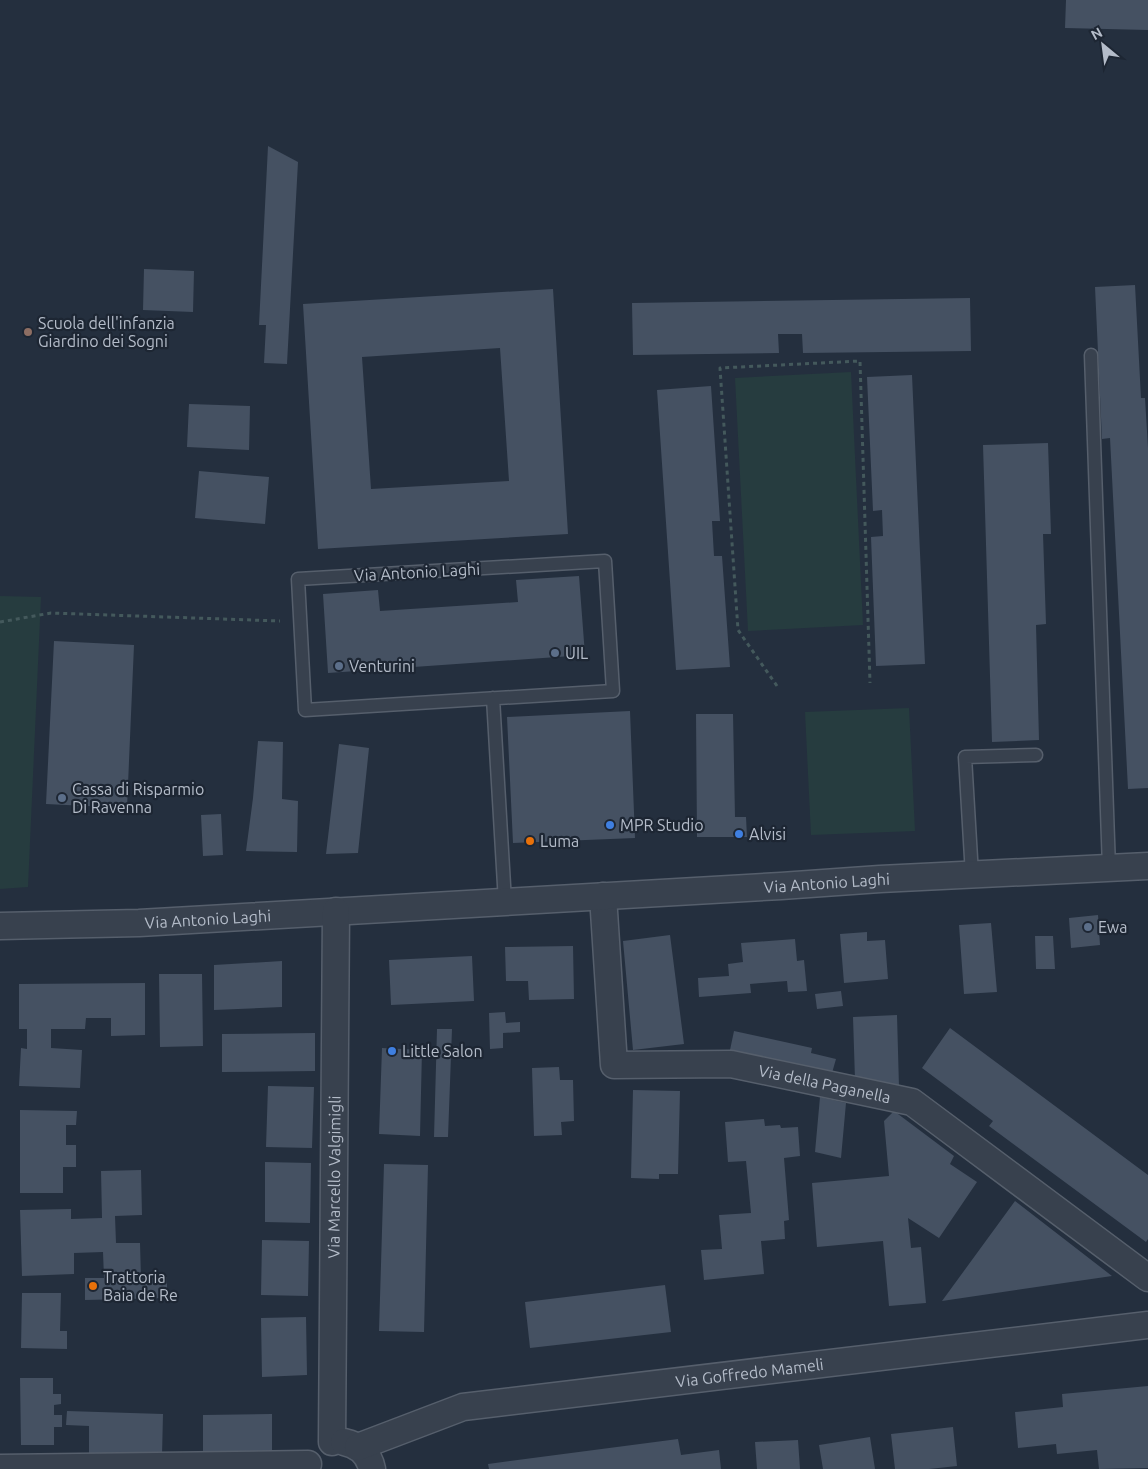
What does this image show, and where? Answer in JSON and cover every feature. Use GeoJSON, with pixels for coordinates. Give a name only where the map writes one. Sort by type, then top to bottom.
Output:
{"type":"FeatureCollection","features":[{"type":"Feature","properties":{"kind":"street","name":"Via Antonio Laghi"},"geometry":{"type":"LineString","coordinates":[[0,926],[139,923],[1148,866]]}},
{"type":"Feature","properties":{"kind":"street","name":"Via della Paganella"},"geometry":{"type":"LineString","coordinates":[[603,896],[614,1065],[731,1064],[912,1102],[1148,1278]]}},
{"type":"Feature","properties":{"kind":"street","name":"Via Marcello Valgimigli"},"geometry":{"type":"LineString","coordinates":[[332,1442],[336,912]]}},
{"type":"Feature","properties":{"kind":"street","name":"Via Goffredo Mameli"},"geometry":{"type":"LineString","coordinates":[[358,1447],[463,1408],[1148,1324]]}},
{"type":"Feature","properties":{"kind":"street"},"geometry":{"type":"LineString","coordinates":[[0,1468],[308,1466],[313,1454],[322,1446],[341,1441],[358,1447],[366,1454],[372,1469]]}},
{"type":"Feature","properties":{"kind":"lane"},"geometry":{"type":"LineString","coordinates":[[1091,355],[1109,868]]}},
{"type":"Feature","properties":{"kind":"lane","name":"Via Antonio Laghi"},"geometry":{"type":"LineString","coordinates":[[605,561],[613,691],[493,698],[305,710],[298,579],[605,561]]}},
{"type":"Feature","properties":{"kind":"lane"},"geometry":{"type":"LineString","coordinates":[[493,698],[505,902]]}},
{"type":"Feature","properties":{"kind":"lane"},"geometry":{"type":"LineString","coordinates":[[972,875],[965,757],[1036,755]]}},
{"type":"Feature","properties":{"kind":"path"},"geometry":{"type":"LineString","coordinates":[[777,686],[738,630],[720,368],[860,362],[870,683]]}},
{"type":"Feature","properties":{"kind":"path"},"geometry":{"type":"LineString","coordinates":[[0,622],[51,613],[300,622]]}},
{"type":"Feature","properties":{"kind":"green space"},"geometry":{"type":"Polygon","coordinates":[[[851,372],[863,625],[748,631],[735,378],[851,372]]]}},
{"type":"Feature","properties":{"kind":"green space"},"geometry":{"type":"Polygon","coordinates":[[[0,596],[41,597],[28,887],[0,889],[0,596]]]}},
{"type":"Feature","properties":{"kind":"green space"},"geometry":{"type":"Polygon","coordinates":[[[909,708],[915,831],[811,835],[805,712],[909,708]]]}},
{"type":"Feature","properties":{"kind":"building"},"geometry":{"type":"Polygon","coordinates":[[[1066,0],[1148,0],[1148,30],[1065,28],[1066,0]]]}},
{"type":"Feature","properties":{"kind":"building"},"geometry":{"type":"Polygon","coordinates":[[[268,146],[298,162],[287,364],[264,363],[266,325],[259,325],[268,146]]]}},
{"type":"Feature","properties":{"kind":"building"},"geometry":{"type":"Polygon","coordinates":[[[144,269],[194,271],[193,312],[143,310],[144,269]]]}},
{"type":"Feature","properties":{"kind":"building"},"geometry":{"type":"Polygon","coordinates":[[[1135,285],[1141,398],[1145,398],[1148,448],[1148,788],[1128,789],[1110,438],[1102,439],[1095,287],[1135,285]]]}},
{"type":"Feature","properties":{"kind":"building"},"geometry":{"type":"Polygon","coordinates":[[[553,289],[568,534],[318,549],[303,304],[553,289]],[[500,348],[362,357],[371,489],[509,481],[500,348]]]}},
{"type":"Feature","properties":{"kind":"building"},"geometry":{"type":"Polygon","coordinates":[[[970,298],[971,351],[803,353],[802,334],[778,334],[779,353],[633,355],[632,303],[970,298]]]}},
{"type":"Feature","properties":{"kind":"building"},"geometry":{"type":"Polygon","coordinates":[[[912,375],[925,664],[876,666],[871,537],[883,536],[882,510],[873,511],[867,377],[912,375]]]}},
{"type":"Feature","properties":{"kind":"building"},"geometry":{"type":"Polygon","coordinates":[[[711,386],[720,521],[712,521],[714,556],[722,556],[730,667],[676,670],[657,390],[711,386]]]}},
{"type":"Feature","properties":{"kind":"building"},"geometry":{"type":"Polygon","coordinates":[[[189,404],[250,406],[249,450],[187,447],[189,404]]]}},
{"type":"Feature","properties":{"kind":"building"},"geometry":{"type":"Polygon","coordinates":[[[1048,443],[1051,534],[1043,534],[1046,624],[1036,625],[1039,740],[992,742],[983,445],[1048,443]]]}},
{"type":"Feature","properties":{"kind":"building"},"geometry":{"type":"Polygon","coordinates":[[[199,471],[269,477],[265,524],[195,518],[199,471]]]}},
{"type":"Feature","properties":{"kind":"building"},"geometry":{"type":"Polygon","coordinates":[[[579,576],[585,655],[328,673],[323,594],[378,590],[380,611],[518,602],[516,580],[579,576]]]}},
{"type":"Feature","properties":{"kind":"building"},"geometry":{"type":"Polygon","coordinates":[[[54,641],[134,645],[127,808],[46,804],[54,641]]]}},
{"type":"Feature","properties":{"kind":"building"},"geometry":{"type":"Polygon","coordinates":[[[630,711],[635,838],[513,843],[507,717],[630,711]]]}},
{"type":"Feature","properties":{"kind":"building"},"geometry":{"type":"Polygon","coordinates":[[[696,714],[733,714],[735,817],[746,817],[747,837],[697,837],[696,714]]]}},
{"type":"Feature","properties":{"kind":"building"},"geometry":{"type":"Polygon","coordinates":[[[258,741],[283,742],[282,799],[298,801],[297,852],[246,851],[258,741]]]}},
{"type":"Feature","properties":{"kind":"building"},"geometry":{"type":"Polygon","coordinates":[[[339,744],[369,748],[358,853],[326,854],[339,744]]]}},
{"type":"Feature","properties":{"kind":"building"},"geometry":{"type":"Polygon","coordinates":[[[221,814],[223,855],[203,856],[201,815],[221,814]]]}},
{"type":"Feature","properties":{"kind":"building"},"geometry":{"type":"Polygon","coordinates":[[[1098,915],[1100,945],[1071,948],[1069,918],[1098,915]]]}},
{"type":"Feature","properties":{"kind":"building"},"geometry":{"type":"Polygon","coordinates":[[[991,923],[997,992],[964,994],[959,925],[991,923]]]}},
{"type":"Feature","properties":{"kind":"building"},"geometry":{"type":"Polygon","coordinates":[[[867,932],[867,941],[885,940],[888,979],[844,983],[840,934],[867,932]]]}},
{"type":"Feature","properties":{"kind":"building"},"geometry":{"type":"Polygon","coordinates":[[[670,935],[684,1044],[633,1050],[623,941],[670,935]]]}},
{"type":"Feature","properties":{"kind":"building"},"geometry":{"type":"Polygon","coordinates":[[[1035,936],[1053,936],[1055,969],[1036,969],[1035,936]]]}},
{"type":"Feature","properties":{"kind":"building"},"geometry":{"type":"Polygon","coordinates":[[[795,939],[797,961],[804,960],[807,991],[788,992],[787,981],[750,984],[751,993],[699,997],[698,978],[729,976],[728,964],[743,962],[741,943],[795,939]]]}},
{"type":"Feature","properties":{"kind":"building"},"geometry":{"type":"Polygon","coordinates":[[[573,946],[574,999],[529,1000],[528,981],[506,981],[505,947],[573,946]]]}},
{"type":"Feature","properties":{"kind":"building"},"geometry":{"type":"Polygon","coordinates":[[[472,956],[474,1001],[391,1005],[389,960],[472,956]]]}},
{"type":"Feature","properties":{"kind":"building"},"geometry":{"type":"Polygon","coordinates":[[[282,961],[282,1007],[214,1010],[214,965],[282,961]]]}},
{"type":"Feature","properties":{"kind":"building"},"geometry":{"type":"Polygon","coordinates":[[[159,974],[202,974],[203,1046],[160,1047],[159,974]]]}},
{"type":"Feature","properties":{"kind":"building"},"geometry":{"type":"Polygon","coordinates":[[[145,983],[145,1035],[111,1036],[111,1018],[86,1018],[85,1029],[51,1029],[51,1048],[82,1050],[80,1088],[19,1086],[21,1048],[27,1049],[27,1029],[19,1029],[19,984],[145,983]]]}},
{"type":"Feature","properties":{"kind":"building"},"geometry":{"type":"Polygon","coordinates":[[[841,991],[843,1006],[817,1009],[815,994],[841,991]]]}},
{"type":"Feature","properties":{"kind":"building"},"geometry":{"type":"Polygon","coordinates":[[[505,1012],[506,1023],[520,1022],[520,1032],[503,1033],[503,1048],[490,1049],[489,1013],[505,1012]]]}},
{"type":"Feature","properties":{"kind":"building"},"geometry":{"type":"Polygon","coordinates":[[[897,1015],[899,1087],[855,1080],[853,1017],[897,1015]]]}},
{"type":"Feature","properties":{"kind":"building"},"geometry":{"type":"Polygon","coordinates":[[[950,1028],[1148,1175],[1148,1239],[1146,1242],[989,1126],[993,1121],[922,1068],[950,1028]]]}},
{"type":"Feature","properties":{"kind":"building"},"geometry":{"type":"Polygon","coordinates":[[[437,1029],[452,1029],[448,1137],[434,1137],[437,1029]]]}},
{"type":"Feature","properties":{"kind":"building"},"geometry":{"type":"Polygon","coordinates":[[[734,1031],[812,1048],[811,1053],[836,1059],[832,1073],[730,1050],[734,1031]]]}},
{"type":"Feature","properties":{"kind":"building"},"geometry":{"type":"Polygon","coordinates":[[[315,1033],[315,1071],[222,1072],[222,1034],[315,1033]]]}},
{"type":"Feature","properties":{"kind":"building"},"geometry":{"type":"Polygon","coordinates":[[[382,1048],[422,1050],[420,1136],[379,1134],[382,1048]]]}},
{"type":"Feature","properties":{"kind":"building"},"geometry":{"type":"Polygon","coordinates":[[[559,1067],[560,1080],[573,1080],[574,1121],[561,1122],[562,1135],[534,1136],[532,1068],[559,1067]]]}},
{"type":"Feature","properties":{"kind":"building"},"geometry":{"type":"Polygon","coordinates":[[[268,1086],[314,1087],[312,1148],[266,1147],[268,1086]]]}},
{"type":"Feature","properties":{"kind":"building"},"geometry":{"type":"Polygon","coordinates":[[[633,1090],[680,1091],[678,1174],[659,1174],[659,1179],[631,1178],[633,1090]]]}},
{"type":"Feature","properties":{"kind":"building"},"geometry":{"type":"Polygon","coordinates":[[[820,1097],[846,1103],[841,1158],[815,1152],[820,1097]]]}},
{"type":"Feature","properties":{"kind":"building"},"geometry":{"type":"Polygon","coordinates":[[[20,1110],[77,1111],[76,1125],[66,1125],[66,1145],[76,1145],[76,1167],[63,1167],[63,1193],[20,1193],[20,1110]]]}},
{"type":"Feature","properties":{"kind":"building"},"geometry":{"type":"Polygon","coordinates":[[[894,1111],[954,1156],[950,1164],[977,1182],[939,1238],[908,1218],[911,1248],[921,1247],[926,1303],[889,1306],[883,1241],[817,1247],[812,1183],[889,1176],[884,1121],[894,1111]]]}},
{"type":"Feature","properties":{"kind":"building"},"geometry":{"type":"Polygon","coordinates":[[[764,1119],[765,1126],[780,1125],[781,1128],[798,1127],[800,1156],[784,1158],[789,1220],[784,1221],[785,1239],[761,1241],[764,1274],[704,1280],[701,1250],[722,1249],[719,1215],[751,1213],[746,1161],[728,1162],[725,1122],[764,1119]]]}},
{"type":"Feature","properties":{"kind":"building"},"geometry":{"type":"Polygon","coordinates":[[[265,1162],[311,1163],[310,1223],[265,1222],[265,1162]]]}},
{"type":"Feature","properties":{"kind":"building"},"geometry":{"type":"Polygon","coordinates":[[[384,1164],[428,1165],[424,1332],[379,1331],[384,1164]]]}},
{"type":"Feature","properties":{"kind":"building"},"geometry":{"type":"Polygon","coordinates":[[[141,1170],[142,1215],[115,1216],[116,1243],[140,1243],[141,1278],[167,1277],[167,1298],[85,1300],[85,1278],[104,1278],[103,1252],[74,1253],[74,1274],[22,1276],[20,1210],[71,1209],[71,1219],[102,1218],[101,1171],[141,1170]]]}},
{"type":"Feature","properties":{"kind":"building"},"geometry":{"type":"Polygon","coordinates":[[[1015,1201],[1112,1276],[942,1301],[1015,1201]]]}},
{"type":"Feature","properties":{"kind":"building"},"geometry":{"type":"Polygon","coordinates":[[[262,1240],[309,1241],[308,1296],[261,1295],[262,1240]]]}},
{"type":"Feature","properties":{"kind":"building"},"geometry":{"type":"Polygon","coordinates":[[[665,1285],[671,1332],[530,1348],[525,1302],[665,1285]]]}},
{"type":"Feature","properties":{"kind":"building"},"geometry":{"type":"Polygon","coordinates":[[[22,1293],[61,1293],[60,1331],[67,1331],[67,1349],[21,1348],[22,1293]]]}},
{"type":"Feature","properties":{"kind":"building"},"geometry":{"type":"Polygon","coordinates":[[[306,1317],[307,1375],[262,1377],[261,1318],[306,1317]]]}},
{"type":"Feature","properties":{"kind":"building"},"geometry":{"type":"Polygon","coordinates":[[[20,1378],[53,1378],[53,1394],[61,1394],[61,1404],[54,1405],[54,1415],[62,1415],[62,1427],[54,1427],[54,1445],[21,1445],[20,1378]]]}},
{"type":"Feature","properties":{"kind":"building"},"geometry":{"type":"Polygon","coordinates":[[[1148,1386],[1148,1468],[1099,1469],[1097,1450],[1057,1454],[1056,1444],[1018,1448],[1015,1412],[1063,1407],[1062,1394],[1148,1386]]]}},
{"type":"Feature","properties":{"kind":"building"},"geometry":{"type":"Polygon","coordinates":[[[67,1411],[163,1414],[162,1456],[89,1454],[89,1426],[66,1425],[67,1411]]]}},
{"type":"Feature","properties":{"kind":"building"},"geometry":{"type":"Polygon","coordinates":[[[272,1414],[272,1456],[203,1456],[203,1415],[272,1414]]]}},
{"type":"Feature","properties":{"kind":"building"},"geometry":{"type":"Polygon","coordinates":[[[953,1427],[957,1466],[929,1469],[895,1469],[891,1434],[953,1427]]]}},
{"type":"Feature","properties":{"kind":"building"},"geometry":{"type":"Polygon","coordinates":[[[870,1437],[875,1469],[823,1469],[819,1445],[870,1437]]]}},
{"type":"Feature","properties":{"kind":"building"},"geometry":{"type":"Polygon","coordinates":[[[678,1439],[681,1455],[719,1450],[721,1469],[489,1469],[488,1464],[678,1439]]]}},
{"type":"Feature","properties":{"kind":"building"},"geometry":{"type":"Polygon","coordinates":[[[798,1440],[800,1469],[757,1469],[755,1442],[798,1440]]]}},
{"type":"Feature","properties":{"kind":"place","name":"Scuola dell'infanzia Giardino dei Sogni"},"geometry":{"type":"Point","coordinates":[28,332]}},
{"type":"Feature","properties":{"kind":"place","name":"UIL"},"geometry":{"type":"Point","coordinates":[555,653]}},
{"type":"Feature","properties":{"kind":"place","name":"Venturini"},"geometry":{"type":"Point","coordinates":[339,666]}},
{"type":"Feature","properties":{"kind":"place","name":"Cassa di Risparmio Di Ravenna"},"geometry":{"type":"Point","coordinates":[62,798]}},
{"type":"Feature","properties":{"kind":"place","name":"MPR Studio"},"geometry":{"type":"Point","coordinates":[610,825]}},
{"type":"Feature","properties":{"kind":"place","name":"Alvisi"},"geometry":{"type":"Point","coordinates":[739,834]}},
{"type":"Feature","properties":{"kind":"place","name":"Luma"},"geometry":{"type":"Point","coordinates":[530,841]}},
{"type":"Feature","properties":{"kind":"place","name":"Ewa"},"geometry":{"type":"Point","coordinates":[1088,927]}},
{"type":"Feature","properties":{"kind":"place","name":"Little Salon"},"geometry":{"type":"Point","coordinates":[392,1051]}},
{"type":"Feature","properties":{"kind":"place","name":"Trattoria Baia de Re"},"geometry":{"type":"Point","coordinates":[93,1286]}}]}
